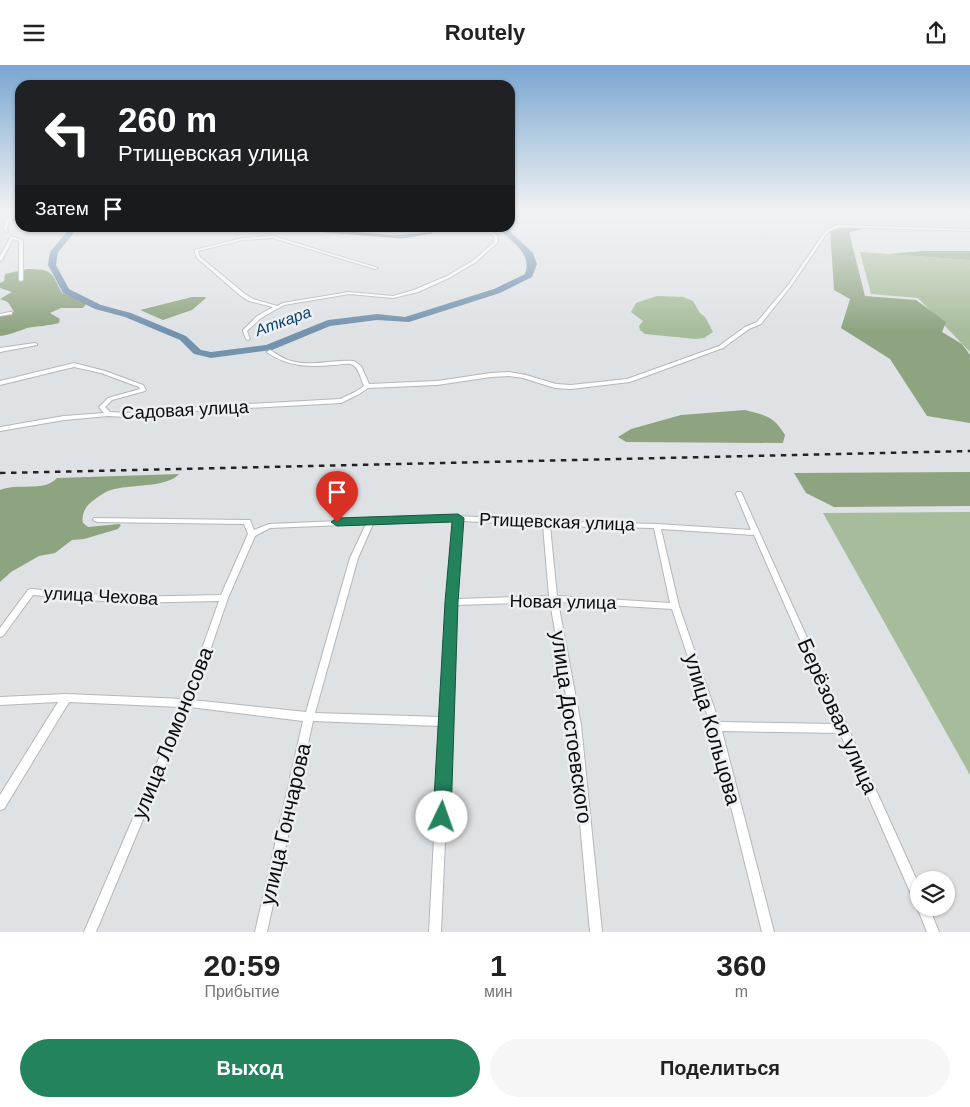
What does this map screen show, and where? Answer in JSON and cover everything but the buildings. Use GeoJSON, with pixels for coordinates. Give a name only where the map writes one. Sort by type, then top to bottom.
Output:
{"type":"FeatureCollection","features":[{"type":"Feature","properties":{"kind":"street"},"geometry":{"type":"LineString","coordinates":[[21,250],[21,280]]}},
{"type":"Feature","properties":{"kind":"street"},"geometry":{"type":"LineString","coordinates":[[196,250],[198,257],[243,295],[251,300],[277,307]]}},
{"type":"Feature","properties":{"kind":"street"},"geometry":{"type":"LineString","coordinates":[[318,250],[376,268]]}},
{"type":"Feature","properties":{"kind":"street"},"geometry":{"type":"LineString","coordinates":[[248,339],[245,331],[259,317],[277,307],[308,299],[349,293],[393,297],[416,291],[448,277],[475,261],[487,250]]}},
{"type":"Feature","properties":{"kind":"street"},"geometry":{"type":"LineString","coordinates":[[270,352],[280,360],[296,365],[352,362],[358,366],[367,386],[436,383],[509,374],[524,375],[556,386],[571,387],[628,381],[721,347],[748,328],[759,323],[790,285],[814,250]]}},
{"type":"Feature","properties":{"kind":"street"},"geometry":{"type":"LineString","coordinates":[[0,315],[10,313]]}},
{"type":"Feature","properties":{"kind":"street"},"geometry":{"type":"LineString","coordinates":[[0,350],[35,344]]}},
{"type":"Feature","properties":{"kind":"street"},"geometry":{"type":"LineString","coordinates":[[0,383],[74,365],[103,372],[141,386],[143,390],[110,399],[102,407],[108,414]]}},
{"type":"Feature","properties":{"kind":"street","name":"Садовая улица"},"geometry":{"type":"LineString","coordinates":[[0,429],[64,418],[108,414],[128,415],[175,410],[341,401],[367,386]]}},
{"type":"Feature","properties":{"kind":"street","name":"Берёзовая улица"},"geometry":{"type":"LineString","coordinates":[[739,495],[910,879]]}},
{"type":"Feature","properties":{"kind":"street"},"geometry":{"type":"LineString","coordinates":[[435,932],[458,518]]}},
{"type":"Feature","properties":{"kind":"street","name":"Ртищевская улица"},"geometry":{"type":"LineString","coordinates":[[252,533],[269,526],[458,518],[657,526],[756,533]]}},
{"type":"Feature","properties":{"kind":"street"},"geometry":{"type":"LineString","coordinates":[[97,520],[247,522],[252,533]]}},
{"type":"Feature","properties":{"kind":"street","name":"улица Гончарова"},"geometry":{"type":"LineString","coordinates":[[261,932],[309,717],[354,558],[371,521]]}},
{"type":"Feature","properties":{"kind":"street","name":"улица Достоевского"},"geometry":{"type":"LineString","coordinates":[[546,523],[553,599],[576,725],[596,932]]}},
{"type":"Feature","properties":{"kind":"street","name":"улица Кольцова"},"geometry":{"type":"LineString","coordinates":[[657,526],[675,606],[716,726],[768,932]]}},
{"type":"Feature","properties":{"kind":"street","name":"улица Ломоносова"},"geometry":{"type":"LineString","coordinates":[[90,932],[187,703],[224,598],[252,533]]}},
{"type":"Feature","properties":{"kind":"street","name":"улица Чехова"},"geometry":{"type":"LineString","coordinates":[[0,634],[31,592],[126,600],[224,598]]}},
{"type":"Feature","properties":{"kind":"street","name":"Новая улица"},"geometry":{"type":"LineString","coordinates":[[452,602],[553,599],[675,606]]}},
{"type":"Feature","properties":{"kind":"street"},"geometry":{"type":"LineString","coordinates":[[0,805],[66,698]]}},
{"type":"Feature","properties":{"kind":"street","name":"улица Гончарова"},"geometry":{"type":"LineString","coordinates":[[0,701],[66,698],[187,703],[309,717],[447,722]]}},
{"type":"Feature","properties":{"kind":"street"},"geometry":{"type":"LineString","coordinates":[[716,726],[844,729]]}},
{"type":"Feature","properties":{"kind":"street"},"geometry":{"type":"LineString","coordinates":[[927,916],[934,932]]}},
{"type":"Feature","properties":{"kind":"green space"},"geometry":{"type":"Polygon","coordinates":[[[831,250],[854,250],[865,296],[916,300],[946,322],[942,332],[962,344],[970,355],[970,423],[927,416],[890,359],[841,328],[850,299],[834,290],[831,250]]]}},
{"type":"Feature","properties":{"kind":"green space"},"geometry":{"type":"Polygon","coordinates":[[[923,251],[970,251],[970,260],[888,254],[923,251]]]}},
{"type":"Feature","properties":{"kind":"green space"},"geometry":{"type":"Polygon","coordinates":[[[860,252],[970,260],[970,352],[918,298],[871,294],[860,252]]]}},
{"type":"Feature","properties":{"kind":"green space"},"geometry":{"type":"Polygon","coordinates":[[[27,269],[47,271],[56,280],[62,293],[81,300],[86,304],[83,308],[61,308],[50,313],[60,319],[59,323],[27,328],[0,336],[0,317],[14,312],[8,302],[0,299],[12,292],[0,288],[0,283],[4,281],[5,274],[27,269]]]}},
{"type":"Feature","properties":{"kind":"green space"},"geometry":{"type":"Polygon","coordinates":[[[657,296],[683,297],[693,301],[713,332],[704,338],[696,339],[645,334],[640,330],[639,326],[643,321],[631,312],[636,303],[657,296]]]}},
{"type":"Feature","properties":{"kind":"green space"},"geometry":{"type":"Polygon","coordinates":[[[192,297],[206,298],[192,310],[163,320],[140,310],[192,297]]]}},
{"type":"Feature","properties":{"kind":"green space"},"geometry":{"type":"Polygon","coordinates":[[[745,410],[764,415],[777,423],[785,435],[783,443],[626,442],[618,437],[631,429],[681,415],[745,410]]]}},
{"type":"Feature","properties":{"kind":"green space"},"geometry":{"type":"Polygon","coordinates":[[[970,472],[970,506],[834,507],[806,493],[794,473],[970,472]]]}},
{"type":"Feature","properties":{"kind":"green space"},"geometry":{"type":"Polygon","coordinates":[[[179,474],[166,482],[119,488],[102,494],[86,507],[83,513],[83,523],[88,527],[119,524],[121,525],[118,529],[84,539],[72,540],[55,553],[39,556],[11,572],[0,582],[0,490],[45,485],[57,478],[179,474]]]}},
{"type":"Feature","properties":{"kind":"green space"},"geometry":{"type":"Polygon","coordinates":[[[970,512],[970,775],[823,513],[970,512]]]}},
{"type":"Feature","properties":{"kind":"waterway","name":"Аткара"},"geometry":{"type":"LineString","coordinates":[[55,250],[52,265],[66,291],[98,307],[128,315],[183,338],[198,352],[211,355],[268,348],[328,323],[377,317],[406,320],[497,291],[529,275],[533,264],[530,255],[525,250]]}},
{"type":"Feature","properties":{"kind":"railway"},"geometry":{"type":"LineString","coordinates":[[0,473],[970,451]]}},
{"type":"Feature","properties":{"kind":"route"},"geometry":{"type":"LineString","coordinates":[[337,522],[458,518],[452,602],[442,817]]}}]}
